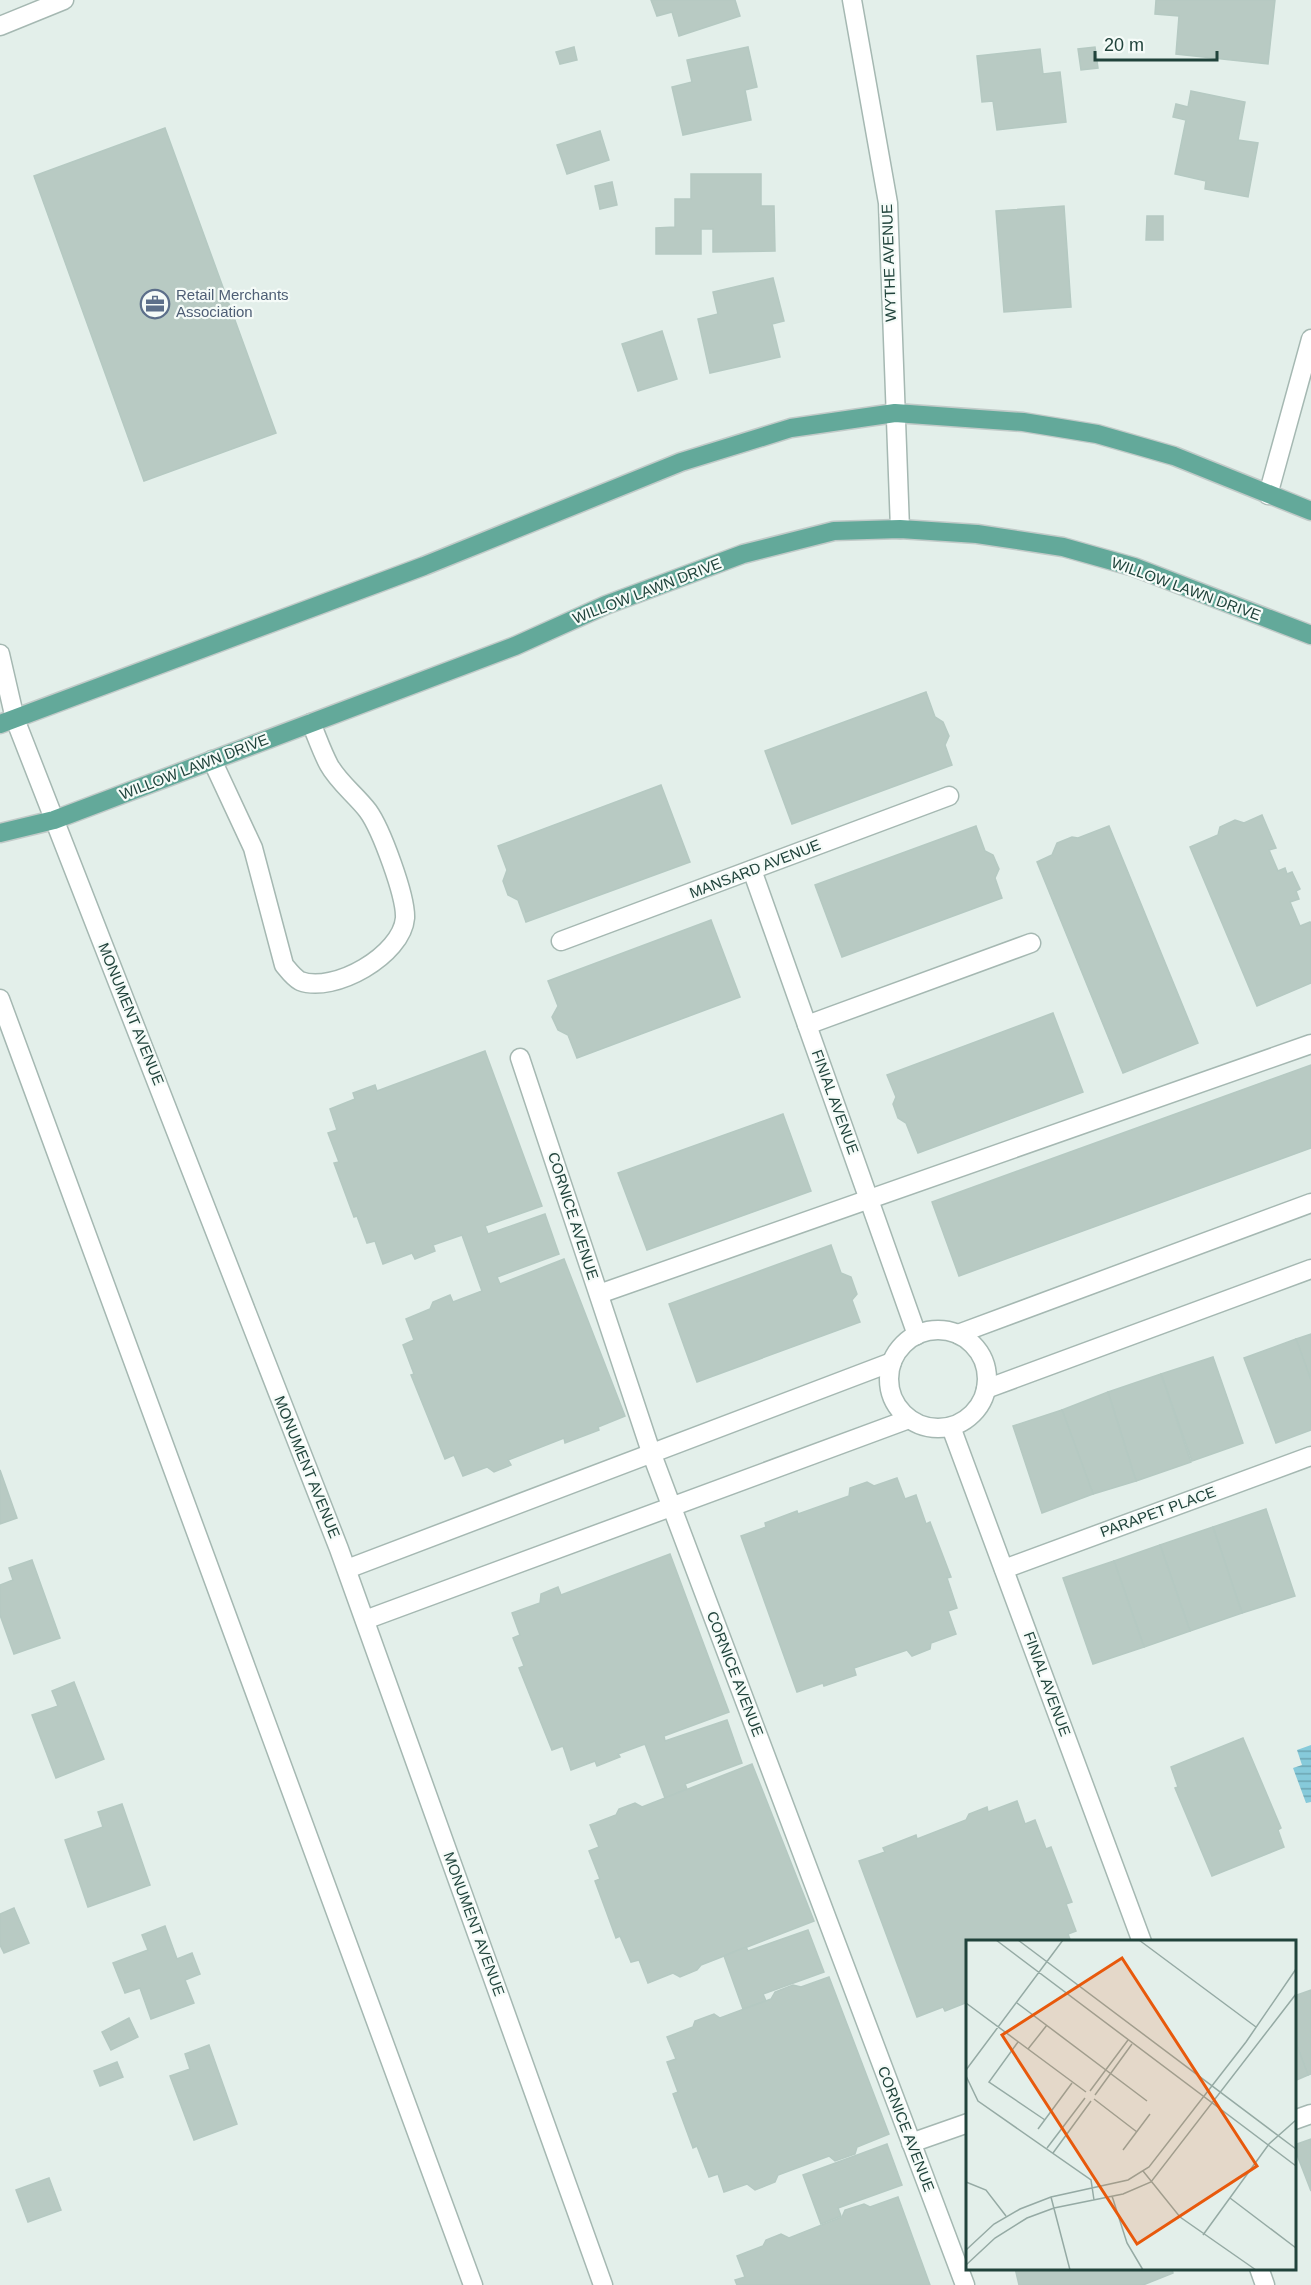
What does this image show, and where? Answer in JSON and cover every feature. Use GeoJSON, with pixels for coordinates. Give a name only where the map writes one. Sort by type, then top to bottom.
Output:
{"type":"FeatureCollection","features":[{"type":"Feature","properties":{"kind":"main road"},"geometry":{"type":"LineString","coordinates":[[8,722],[424,566],[681,462],[791,428],[895,413],[1023,422],[1097,434],[1174,456],[1311,511]]}},
{"type":"Feature","properties":{"kind":"main road","name":"WILLOW LAWN DRIVE"},"geometry":{"type":"LineString","coordinates":[[0,833],[54,820],[515,646],[606,605],[743,554],[834,531],[900,529],[977,534],[1063,547],[1134,567],[1311,635]]}},
{"type":"Feature","properties":{"kind":"street"},"geometry":{"type":"LineString","coordinates":[[0,26],[64,0]]}},
{"type":"Feature","properties":{"kind":"street","name":"WYTHE AVENUE"},"geometry":{"type":"LineString","coordinates":[[852,0],[888,203],[900,529]]}},
{"type":"Feature","properties":{"kind":"street"},"geometry":{"type":"LineString","coordinates":[[1268,495],[1311,339]]}},
{"type":"Feature","properties":{"kind":"street","name":"MONUMENT AVENUE"},"geometry":{"type":"LineString","coordinates":[[0,654],[8,722],[54,820],[346,1569],[603,2285]]}},
{"type":"Feature","properties":{"kind":"street"},"geometry":{"type":"LineString","coordinates":[[212,760],[253,848],[284,965],[291,975],[310,983],[346,978],[377,960],[398,938],[405,919],[404,904],[386,847],[376,824],[358,798],[331,768],[311,723]]}},
{"type":"Feature","properties":{"kind":"street","name":"MANSARD AVENUE"},"geometry":{"type":"LineString","coordinates":[[561,941],[949,796]]}},
{"type":"Feature","properties":{"kind":"street","name":"FINIAL AVENUE"},"geometry":{"type":"LineString","coordinates":[[752,870],[917,1335]]}},
{"type":"Feature","properties":{"kind":"street"},"geometry":{"type":"LineString","coordinates":[[807,1025],[1031,943]]}},
{"type":"Feature","properties":{"kind":"street"},"geometry":{"type":"LineString","coordinates":[[0,999],[473,2285]]}},
{"type":"Feature","properties":{"kind":"street"},"geometry":{"type":"LineString","coordinates":[[598,1294],[1311,1044]]}},
{"type":"Feature","properties":{"kind":"street","name":"CORNICE AVENUE"},"geometry":{"type":"LineString","coordinates":[[520,1058],[651,1452],[965,2285]]}},
{"type":"Feature","properties":{"kind":"street"},"geometry":{"type":"LineString","coordinates":[[957,1334],[1311,1203]]}},
{"type":"Feature","properties":{"kind":"street"},"geometry":{"type":"LineString","coordinates":[[986,1389],[1311,1269]]}},
{"type":"Feature","properties":{"kind":"street"},"geometry":{"type":"LineString","coordinates":[[930,1330],[957,1334],[972,1344],[982,1357],[987,1373],[982,1402],[974,1413],[951,1427],[937,1429],[909,1419],[897,1408],[888,1377],[898,1350],[906,1341],[930,1330]]}},
{"type":"Feature","properties":{"kind":"street"},"geometry":{"type":"LineString","coordinates":[[346,1569],[892,1362]]}},
{"type":"Feature","properties":{"kind":"street"},"geometry":{"type":"LineString","coordinates":[[365,1620],[909,1419]]}},
{"type":"Feature","properties":{"kind":"street","name":"FINIAL AVENUE"},"geometry":{"type":"LineString","coordinates":[[951,1427],[1142,1940]]}},
{"type":"Feature","properties":{"kind":"street","name":"PARAPET PLACE"},"geometry":{"type":"LineString","coordinates":[[1004,1569],[1311,1456]]}},
{"type":"Feature","properties":{"kind":"street"},"geometry":{"type":"LineString","coordinates":[[1296,2119],[1311,2114]]}},
{"type":"Feature","properties":{"kind":"street"},"geometry":{"type":"LineString","coordinates":[[912,2143],[966,2124]]}},
{"type":"Feature","properties":{"kind":"street"},"geometry":{"type":"LineString","coordinates":[[1260,2270],[1265,2285]]}},
{"type":"Feature","properties":{"kind":"water"},"geometry":{"type":"Polygon","coordinates":[[[1311,1745],[1311,1802],[1306,1803],[1293,1768],[1302,1765],[1297,1750],[1311,1745]]]}},
{"type":"Feature","properties":{"kind":"building"},"geometry":{"type":"Polygon","coordinates":[[[651,0],[735,0],[740,16],[679,36],[672,12],[657,16],[651,0]]]}},
{"type":"Feature","properties":{"kind":"building"},"geometry":{"type":"Polygon","coordinates":[[[1156,0],[1275,0],[1268,64],[1176,54],[1179,16],[1155,14],[1156,0]]]}},
{"type":"Feature","properties":{"kind":"building"},"geometry":{"type":"Polygon","coordinates":[[[574,47],[577,60],[560,64],[556,52],[574,47]]]}},
{"type":"Feature","properties":{"kind":"building"},"geometry":{"type":"Polygon","coordinates":[[[748,47],[757,87],[745,90],[751,120],[683,135],[672,87],[692,82],[687,60],[748,47]]]}},
{"type":"Feature","properties":{"kind":"building"},"geometry":{"type":"Polygon","coordinates":[[[1095,47],[1098,68],[1081,70],[1078,49],[1095,47]]]}},
{"type":"Feature","properties":{"kind":"building"},"geometry":{"type":"Polygon","coordinates":[[[1040,49],[1043,74],[1060,72],[1066,122],[997,130],[993,101],[982,102],[977,56],[1040,49]]]}},
{"type":"Feature","properties":{"kind":"building"},"geometry":{"type":"Polygon","coordinates":[[[1191,91],[1245,102],[1238,140],[1258,143],[1248,197],[1205,189],[1206,181],[1175,174],[1186,120],[1173,117],[1176,104],[1188,107],[1191,91]]]}},
{"type":"Feature","properties":{"kind":"building","name":"Retail Merchants Association"},"geometry":{"type":"Polygon","coordinates":[[[165,128],[276,433],[144,481],[34,176],[165,128]]]}},
{"type":"Feature","properties":{"kind":"building"},"geometry":{"type":"Polygon","coordinates":[[[600,131],[609,160],[567,174],[557,145],[600,131]]]}},
{"type":"Feature","properties":{"kind":"building"},"geometry":{"type":"Polygon","coordinates":[[[691,174],[761,174],[761,206],[774,206],[775,251],[713,252],[713,229],[701,229],[701,254],[656,254],[656,228],[675,227],[675,199],[691,199],[691,174]]]}},
{"type":"Feature","properties":{"kind":"building"},"geometry":{"type":"Polygon","coordinates":[[[612,182],[617,205],[600,209],[595,186],[612,182]]]}},
{"type":"Feature","properties":{"kind":"building"},"geometry":{"type":"Polygon","coordinates":[[[1064,206],[1071,307],[1004,312],[996,211],[1064,206]]]}},
{"type":"Feature","properties":{"kind":"building"},"geometry":{"type":"Polygon","coordinates":[[[1147,216],[1163,216],[1163,240],[1146,240],[1147,216]]]}},
{"type":"Feature","properties":{"kind":"building"},"geometry":{"type":"Polygon","coordinates":[[[773,278],[784,321],[772,324],[780,357],[710,373],[698,319],[718,314],[713,292],[773,278]]]}},
{"type":"Feature","properties":{"kind":"building"},"geometry":{"type":"Polygon","coordinates":[[[662,331],[677,379],[638,391],[622,344],[662,331]]]}},
{"type":"Feature","properties":{"kind":"building"},"geometry":{"type":"Polygon","coordinates":[[[926,692],[935,717],[943,722],[949,736],[945,745],[952,765],[792,824],[765,751],[926,692]]]}},
{"type":"Feature","properties":{"kind":"building"},"geometry":{"type":"Polygon","coordinates":[[[661,785],[690,862],[526,922],[518,900],[508,895],[503,881],[507,870],[498,846],[661,785]]]}},
{"type":"Feature","properties":{"kind":"building"},"geometry":{"type":"Polygon","coordinates":[[[1262,815],[1276,848],[1269,850],[1278,871],[1285,868],[1287,874],[1292,872],[1300,889],[1296,891],[1299,899],[1290,902],[1300,926],[1310,922],[1311,924],[1311,983],[1257,1006],[1190,847],[1218,835],[1220,827],[1235,820],[1244,823],[1262,815]]]}},
{"type":"Feature","properties":{"kind":"building"},"geometry":{"type":"Polygon","coordinates":[[[976,826],[985,851],[993,855],[999,869],[995,878],[1002,898],[842,957],[815,885],[976,826]]]}},
{"type":"Feature","properties":{"kind":"building"},"geometry":{"type":"Polygon","coordinates":[[[1109,826],[1198,1043],[1123,1073],[1037,862],[1052,855],[1057,843],[1109,826]]]}},
{"type":"Feature","properties":{"kind":"building"},"geometry":{"type":"Polygon","coordinates":[[[711,920],[740,997],[577,1058],[568,1035],[558,1030],[552,1017],[558,1006],[548,981],[711,920]]]}},
{"type":"Feature","properties":{"kind":"building"},"geometry":{"type":"Polygon","coordinates":[[[1053,1013],[1083,1092],[918,1153],[906,1123],[898,1118],[893,1104],[896,1097],[887,1075],[1053,1013]]]}},
{"type":"Feature","properties":{"kind":"building"},"geometry":{"type":"Polygon","coordinates":[[[485,1051],[542,1206],[485,1226],[488,1234],[545,1214],[559,1254],[497,1277],[500,1284],[564,1259],[625,1416],[598,1427],[599,1430],[565,1443],[564,1438],[508,1460],[511,1465],[494,1472],[487,1467],[463,1476],[454,1455],[445,1459],[411,1375],[414,1374],[403,1345],[414,1340],[406,1319],[430,1309],[433,1302],[450,1295],[453,1302],[482,1291],[462,1235],[433,1245],[435,1251],[415,1259],[412,1253],[383,1264],[375,1241],[367,1243],[357,1216],[354,1217],[334,1163],[339,1162],[328,1133],[337,1130],[330,1109],[355,1099],[353,1093],[375,1085],[377,1091],[485,1051]]]}},
{"type":"Feature","properties":{"kind":"building"},"geometry":{"type":"Polygon","coordinates":[[[1311,1065],[1311,1148],[959,1276],[932,1202],[1311,1065]]]}},
{"type":"Feature","properties":{"kind":"building"},"geometry":{"type":"Polygon","coordinates":[[[783,1114],[811,1191],[647,1250],[618,1173],[783,1114]]]}},
{"type":"Feature","properties":{"kind":"building"},"geometry":{"type":"Polygon","coordinates":[[[831,1245],[841,1273],[851,1277],[857,1294],[852,1300],[860,1322],[697,1382],[669,1304],[831,1245]]]}},
{"type":"Feature","properties":{"kind":"building"},"geometry":{"type":"Polygon","coordinates":[[[1311,1334],[1311,1380],[1296,1339],[1311,1334]]]}},
{"type":"Feature","properties":{"kind":"building"},"geometry":{"type":"Polygon","coordinates":[[[1296,1339],[1311,1380],[1311,1430],[1276,1443],[1244,1358],[1296,1339]]]}},
{"type":"Feature","properties":{"kind":"building"},"geometry":{"type":"Polygon","coordinates":[[[1213,1357],[1243,1443],[1192,1461],[1161,1374],[1213,1357]]]}},
{"type":"Feature","properties":{"kind":"building"},"geometry":{"type":"Polygon","coordinates":[[[1161,1374],[1191,1462],[1136,1481],[1108,1392],[1161,1374]]]}},
{"type":"Feature","properties":{"kind":"building"},"geometry":{"type":"Polygon","coordinates":[[[1108,1392],[1136,1481],[1093,1494],[1062,1410],[1108,1392]]]}},
{"type":"Feature","properties":{"kind":"building"},"geometry":{"type":"Polygon","coordinates":[[[1062,1410],[1093,1494],[1042,1513],[1013,1426],[1062,1410]]]}},
{"type":"Feature","properties":{"kind":"building"},"geometry":{"type":"Polygon","coordinates":[[[0,1470],[17,1518],[0,1524],[0,1470]]]}},
{"type":"Feature","properties":{"kind":"building"},"geometry":{"type":"Polygon","coordinates":[[[897,1478],[905,1499],[916,1495],[926,1524],[930,1522],[951,1577],[947,1578],[957,1608],[948,1611],[956,1634],[931,1643],[930,1649],[912,1656],[907,1650],[854,1668],[856,1675],[797,1692],[741,1536],[766,1527],[765,1523],[797,1511],[798,1514],[849,1496],[850,1488],[867,1482],[874,1486],[897,1478]]]}},
{"type":"Feature","properties":{"kind":"building"},"geometry":{"type":"Polygon","coordinates":[[[1266,1509],[1295,1596],[1242,1613],[1213,1527],[1266,1509]]]}},
{"type":"Feature","properties":{"kind":"building"},"geometry":{"type":"Polygon","coordinates":[[[1213,1527],[1242,1613],[1190,1631],[1160,1545],[1213,1527]]]}},
{"type":"Feature","properties":{"kind":"building"},"geometry":{"type":"Polygon","coordinates":[[[1160,1545],[1190,1631],[1144,1647],[1114,1561],[1160,1545]]]}},
{"type":"Feature","properties":{"kind":"building"},"geometry":{"type":"Polygon","coordinates":[[[670,1554],[729,1712],[664,1736],[665,1741],[727,1720],[742,1763],[685,1784],[687,1789],[665,1798],[645,1744],[618,1754],[620,1757],[597,1766],[595,1761],[571,1770],[563,1746],[552,1750],[519,1668],[524,1666],[513,1638],[520,1635],[512,1613],[540,1603],[541,1594],[558,1587],[561,1595],[670,1554]]]}},
{"type":"Feature","properties":{"kind":"building"},"geometry":{"type":"Polygon","coordinates":[[[32,1560],[60,1638],[14,1654],[0,1615],[0,1585],[13,1580],[9,1568],[32,1560]]]}},
{"type":"Feature","properties":{"kind":"building"},"geometry":{"type":"Polygon","coordinates":[[[1114,1561],[1144,1647],[1093,1664],[1063,1578],[1114,1561]]]}},
{"type":"Feature","properties":{"kind":"building"},"geometry":{"type":"Polygon","coordinates":[[[74,1682],[104,1759],[56,1778],[32,1715],[58,1706],[52,1691],[74,1682]]]}},
{"type":"Feature","properties":{"kind":"building"},"geometry":{"type":"Polygon","coordinates":[[[1243,1738],[1281,1828],[1278,1830],[1284,1847],[1212,1876],[1175,1788],[1178,1787],[1171,1767],[1243,1738]]]}},
{"type":"Feature","properties":{"kind":"building"},"geometry":{"type":"Polygon","coordinates":[[[752,1764],[814,1921],[701,1965],[697,1970],[680,1977],[673,1973],[648,1983],[639,1960],[631,1962],[620,1936],[616,1938],[595,1881],[600,1879],[589,1851],[599,1847],[590,1825],[616,1815],[619,1809],[635,1803],[642,1807],[752,1764]]]}},
{"type":"Feature","properties":{"kind":"building"},"geometry":{"type":"Polygon","coordinates":[[[1017,1801],[1025,1824],[1035,1820],[1046,1849],[1051,1847],[1072,1902],[1066,1904],[1076,1931],[1068,1934],[1070,1940],[966,1940],[966,2003],[945,2011],[943,2007],[917,2017],[859,1861],[885,1852],[883,1848],[916,1835],[917,1839],[966,1820],[969,1814],[987,1807],[988,1812],[1017,1801]]]}},
{"type":"Feature","properties":{"kind":"building"},"geometry":{"type":"Polygon","coordinates":[[[122,1804],[150,1885],[88,1907],[65,1840],[103,1827],[98,1812],[122,1804]]]}},
{"type":"Feature","properties":{"kind":"building"},"geometry":{"type":"Polygon","coordinates":[[[14,1908],[29,1943],[4,1953],[0,1945],[0,1914],[14,1908]]]}},
{"type":"Feature","properties":{"kind":"building"},"geometry":{"type":"Polygon","coordinates":[[[165,1926],[177,1959],[192,1953],[200,1974],[185,1980],[194,2003],[151,2019],[140,1988],[125,1993],[113,1963],[148,1950],[142,1935],[165,1926]]]}},
{"type":"Feature","properties":{"kind":"building"},"geometry":{"type":"Polygon","coordinates":[[[808,1930],[824,1972],[763,1994],[766,2001],[743,2009],[724,1956],[746,1947],[748,1951],[808,1930]]]}},
{"type":"Feature","properties":{"kind":"building"},"geometry":{"type":"Polygon","coordinates":[[[829,1977],[889,2134],[857,2147],[855,2154],[835,2161],[829,2156],[778,2175],[775,2182],[755,2190],[747,2184],[724,2192],[718,2174],[709,2177],[697,2146],[693,2148],[673,2094],[678,2092],[667,2062],[676,2059],[667,2037],[693,2027],[695,2021],[714,2014],[720,2018],[771,1999],[775,1992],[793,1985],[801,1987],[829,1977]]]}},
{"type":"Feature","properties":{"kind":"building"},"geometry":{"type":"Polygon","coordinates":[[[1311,1990],[1311,2074],[1308,2075],[1296,2043],[1296,1995],[1311,1990]]]}},
{"type":"Feature","properties":{"kind":"building"},"geometry":{"type":"Polygon","coordinates":[[[129,2018],[138,2037],[111,2050],[102,2032],[129,2018]]]}},
{"type":"Feature","properties":{"kind":"building"},"geometry":{"type":"Polygon","coordinates":[[[1296,2043],[1308,2075],[1296,2080],[1296,2043]]]}},
{"type":"Feature","properties":{"kind":"building"},"geometry":{"type":"Polygon","coordinates":[[[209,2045],[237,2124],[194,2140],[170,2076],[190,2069],[185,2054],[209,2045]]]}},
{"type":"Feature","properties":{"kind":"building"},"geometry":{"type":"Polygon","coordinates":[[[117,2062],[123,2077],[100,2086],[94,2071],[117,2062]]]}},
{"type":"Feature","properties":{"kind":"building"},"geometry":{"type":"Polygon","coordinates":[[[1311,2139],[1311,2191],[1296,2152],[1296,2144],[1311,2139]]]}},
{"type":"Feature","properties":{"kind":"building"},"geometry":{"type":"Polygon","coordinates":[[[887,2144],[902,2185],[838,2208],[841,2216],[821,2224],[803,2175],[887,2144]]]}},
{"type":"Feature","properties":{"kind":"building"},"geometry":{"type":"Polygon","coordinates":[[[49,2178],[61,2210],[28,2222],[16,2190],[49,2178]]]}},
{"type":"Feature","properties":{"kind":"building"},"geometry":{"type":"Polygon","coordinates":[[[898,2197],[930,2285],[737,2285],[735,2280],[745,2277],[737,2256],[763,2246],[766,2240],[781,2234],[789,2238],[842,2217],[845,2210],[864,2204],[870,2207],[898,2197]]]}},
{"type":"Feature","properties":{"kind":"building"},"geometry":{"type":"Polygon","coordinates":[[[1015,2270],[1172,2270],[1173,2273],[1143,2285],[1019,2285],[1015,2270]]]}},
{"type":"Feature","properties":{"kind":"place","name":"Retail Merchants Association"},"geometry":{"type":"Point","coordinates":[155,304]}}]}
